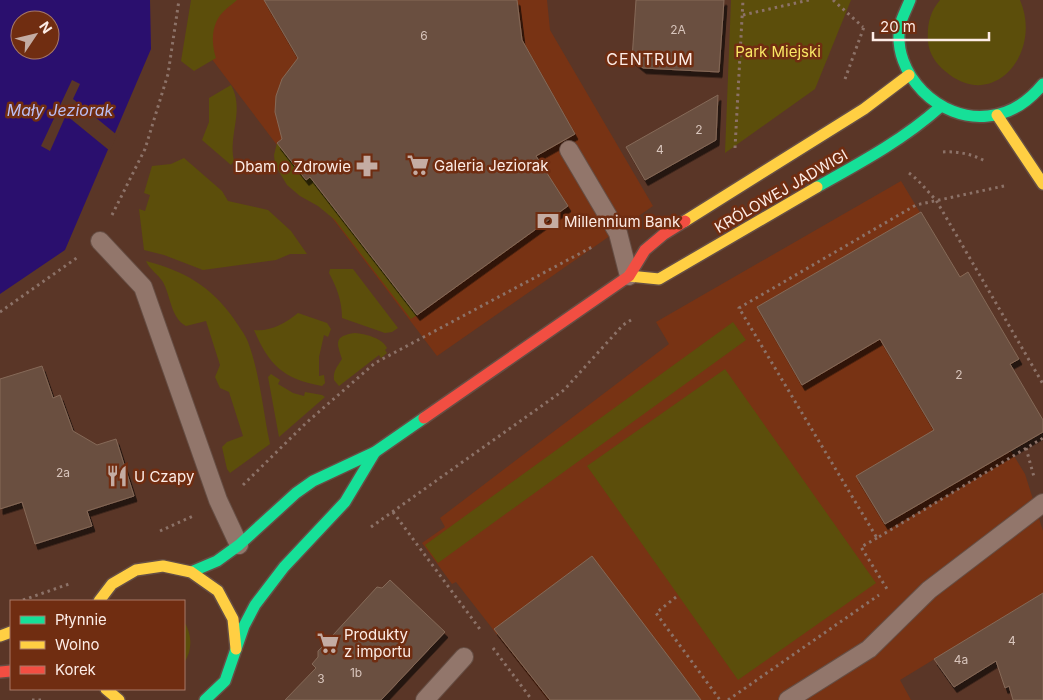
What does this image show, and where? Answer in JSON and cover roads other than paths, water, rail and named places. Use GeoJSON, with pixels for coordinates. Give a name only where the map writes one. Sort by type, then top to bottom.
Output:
{"type":"FeatureCollection","features":[{"type":"Feature","properties":{"kind":"street"},"geometry":{"type":"LineString","coordinates":[[910,0],[902,20],[900,39],[902,58],[909,75],[922,93],[940,107],[968,116],[997,115],[1022,104],[1043,85]]}},
{"type":"Feature","properties":{"kind":"street","name":"KRÓLOWEJ JADWIGI"},"geometry":{"type":"LineString","coordinates":[[191,572],[217,561],[239,545],[296,493],[313,481],[375,452],[629,276],[645,250],[664,234],[864,109],[909,75]]}},
{"type":"Feature","properties":{"kind":"street","name":"KRÓLOWEJ JADWIGI"},"geometry":{"type":"LineString","coordinates":[[629,276],[659,280],[884,149],[919,126],[940,107]]}},
{"type":"Feature","properties":{"kind":"street"},"geometry":{"type":"LineString","coordinates":[[997,115],[1043,184]]}},
{"type":"Feature","properties":{"kind":"street","name":"KRÓLOWEJ JADWIGI"},"geometry":{"type":"LineString","coordinates":[[205,700],[225,681],[244,626],[255,605],[284,567],[346,502],[375,452]]}},
{"type":"Feature","properties":{"kind":"street"},"geometry":{"type":"LineString","coordinates":[[100,600],[112,584],[136,570],[163,566],[191,572],[218,591],[233,619],[236,651]]}},
{"type":"Feature","properties":{"kind":"street"},"geometry":{"type":"LineString","coordinates":[[107,690],[119,700]]}},
{"type":"Feature","properties":{"kind":"lane"},"geometry":{"type":"LineString","coordinates":[[569,150],[618,233],[629,276]]}},
{"type":"Feature","properties":{"kind":"lane"},"geometry":{"type":"LineString","coordinates":[[100,241],[142,287],[218,500],[239,545]]}},
{"type":"Feature","properties":{"kind":"lane"},"geometry":{"type":"LineString","coordinates":[[788,700],[869,649],[929,590],[1043,503]]}},
{"type":"Feature","properties":{"kind":"lane"},"geometry":{"type":"LineString","coordinates":[[426,700],[464,657]]}},
{"type":"Feature","properties":{"kind":"water","name":"Mały Jeziorak"},"geometry":{"type":"Polygon","coordinates":[[[0,0],[150,0],[151,49],[65,250],[0,294],[0,0]]]}},
{"type":"Feature","properties":{"kind":"place","name":"Galeria Jeziorak"},"geometry":{"type":"Point","coordinates":[418,165]}},
{"type":"Feature","properties":{"kind":"place","name":"Dbam o Zdrowie"},"geometry":{"type":"Point","coordinates":[367,166]}},
{"type":"Feature","properties":{"kind":"place","name":"Millennium Bank"},"geometry":{"type":"Point","coordinates":[548,221]}},
{"type":"Feature","properties":{"kind":"place","name":"U Czapy"},"geometry":{"type":"Point","coordinates":[117,476]}},
{"type":"Feature","properties":{"kind":"place","name":"Produkty z importu"},"geometry":{"type":"Point","coordinates":[328,643]}},
{"type":"Feature","properties":{"kind":"district","name":"CENTRUM"},"geometry":{"type":"Point","coordinates":[650,59]}},
{"type":"Feature","properties":{"kind":"park label","name":"Park Miejski"},"geometry":{"type":"Point","coordinates":[778,51]}}]}
